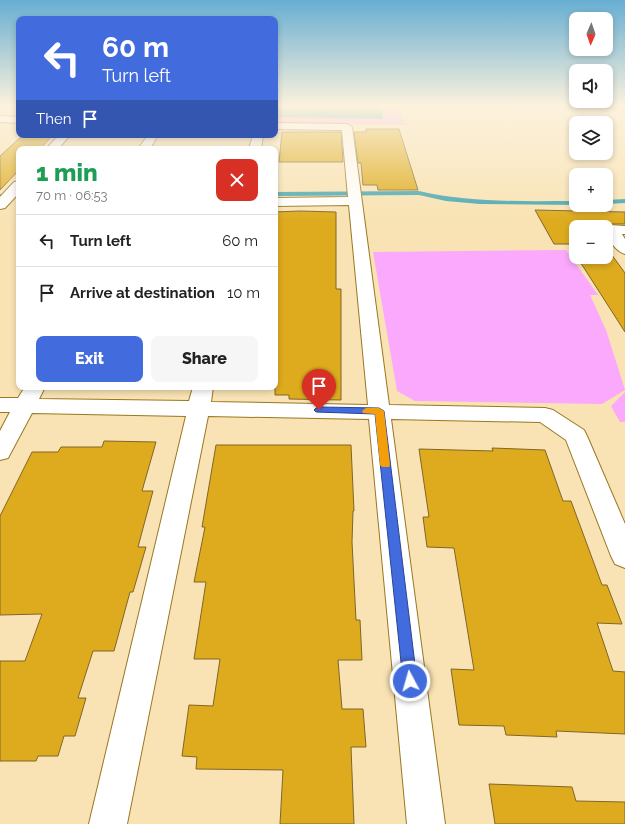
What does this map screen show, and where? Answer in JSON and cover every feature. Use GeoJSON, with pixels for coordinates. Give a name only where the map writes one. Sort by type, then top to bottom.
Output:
{"type":"FeatureCollection","features":[{"type":"Feature","properties":{"kind":"street"},"geometry":{"type":"LineString","coordinates":[[348,143],[426,824]]}},
{"type":"Feature","properties":{"kind":"street"},"geometry":{"type":"LineString","coordinates":[[1,204],[16,188]]}},
{"type":"Feature","properties":{"kind":"street"},"geometry":{"type":"LineString","coordinates":[[278,202],[355,201]]}},
{"type":"Feature","properties":{"kind":"street"},"geometry":{"type":"LineString","coordinates":[[1,204],[16,203]]}},
{"type":"Feature","properties":{"kind":"street"},"geometry":{"type":"LineString","coordinates":[[625,230],[610,229],[625,250]]}},
{"type":"Feature","properties":{"kind":"street"},"geometry":{"type":"LineString","coordinates":[[0,405],[30,396],[201,397],[379,411],[545,415],[576,436],[625,556]]}},
{"type":"Feature","properties":{"kind":"street"},"geometry":{"type":"LineString","coordinates":[[0,452],[30,396]]}},
{"type":"Feature","properties":{"kind":"street"},"geometry":{"type":"LineString","coordinates":[[108,824],[201,397]]}},
{"type":"Feature","properties":{"kind":"shaded area"},"geometry":{"type":"Polygon","coordinates":[[[566,250],[569,254],[569,264],[576,264],[598,295],[590,295],[606,330],[625,390],[602,404],[415,401],[397,391],[373,252],[566,250]]]}},
{"type":"Feature","properties":{"kind":"shaded area"},"geometry":{"type":"Polygon","coordinates":[[[625,392],[625,422],[620,422],[611,406],[625,392]]]}},
{"type":"Feature","properties":{"kind":"building"},"geometry":{"type":"Polygon","coordinates":[[[14,143],[45,143],[43,146],[16,146],[16,173],[0,190],[0,156],[14,143]]]}},
{"type":"Feature","properties":{"kind":"building"},"geometry":{"type":"Polygon","coordinates":[[[281,143],[342,143],[343,162],[279,162],[281,143]]]}},
{"type":"Feature","properties":{"kind":"building"},"geometry":{"type":"Polygon","coordinates":[[[355,143],[404,143],[418,190],[378,190],[377,185],[363,185],[361,163],[358,163],[355,143]]]}},
{"type":"Feature","properties":{"kind":"building"},"geometry":{"type":"Polygon","coordinates":[[[535,210],[569,211],[569,212],[625,212],[625,224],[613,224],[613,220],[569,220],[569,244],[554,244],[535,210]]]}},
{"type":"Feature","properties":{"kind":"building"},"geometry":{"type":"Polygon","coordinates":[[[278,212],[336,212],[336,289],[341,289],[341,400],[289,399],[289,395],[275,395],[275,390],[278,390],[278,212]]]}},
{"type":"Feature","properties":{"kind":"building"},"geometry":{"type":"Polygon","coordinates":[[[613,257],[625,273],[625,332],[581,264],[613,264],[613,257]]]}},
{"type":"Feature","properties":{"kind":"building"},"geometry":{"type":"Polygon","coordinates":[[[104,441],[156,442],[142,491],[153,491],[138,547],[146,547],[133,592],[130,592],[114,651],[93,651],[78,698],[86,698],[75,736],[64,736],[58,756],[38,756],[36,761],[0,761],[0,661],[25,661],[42,614],[0,615],[0,516],[32,452],[58,452],[61,447],[102,447],[104,441]]]}},
{"type":"Feature","properties":{"kind":"building"},"geometry":{"type":"Polygon","coordinates":[[[216,445],[351,445],[354,511],[352,542],[356,620],[360,620],[362,660],[338,660],[342,709],[363,709],[366,747],[351,747],[354,824],[280,824],[283,770],[196,769],[197,757],[182,756],[189,705],[213,706],[220,659],[194,659],[206,582],[194,582],[205,527],[202,527],[216,445]]]}},
{"type":"Feature","properties":{"kind":"building"},"geometry":{"type":"Polygon","coordinates":[[[492,448],[545,450],[563,501],[571,501],[602,585],[607,585],[622,624],[597,623],[613,671],[625,672],[625,734],[556,731],[557,737],[506,735],[504,726],[459,725],[451,669],[474,670],[454,548],[427,547],[423,517],[429,517],[419,449],[493,451],[492,448]]]}},
{"type":"Feature","properties":{"kind":"building"},"geometry":{"type":"Polygon","coordinates":[[[489,784],[572,787],[576,801],[625,802],[625,824],[495,824],[489,784]]]}},
{"type":"Feature","properties":{"kind":"waterway"},"geometry":{"type":"LineString","coordinates":[[278,194],[419,193],[446,199],[480,202],[569,203]]}},
{"type":"Feature","properties":{"kind":"waterway"},"geometry":{"type":"LineString","coordinates":[[0,196],[16,196]]}},
{"type":"Feature","properties":{"kind":"waterway"},"geometry":{"type":"LineString","coordinates":[[613,202],[625,201]]}},
{"type":"Feature","properties":{"kind":"slow traffic"},"geometry":{"type":"LineString","coordinates":[[366,411],[379,411],[385,465]]}},
{"type":"Feature","properties":{"kind":"route"},"geometry":{"type":"LineString","coordinates":[[319,410],[379,411],[410,681]]}}]}
